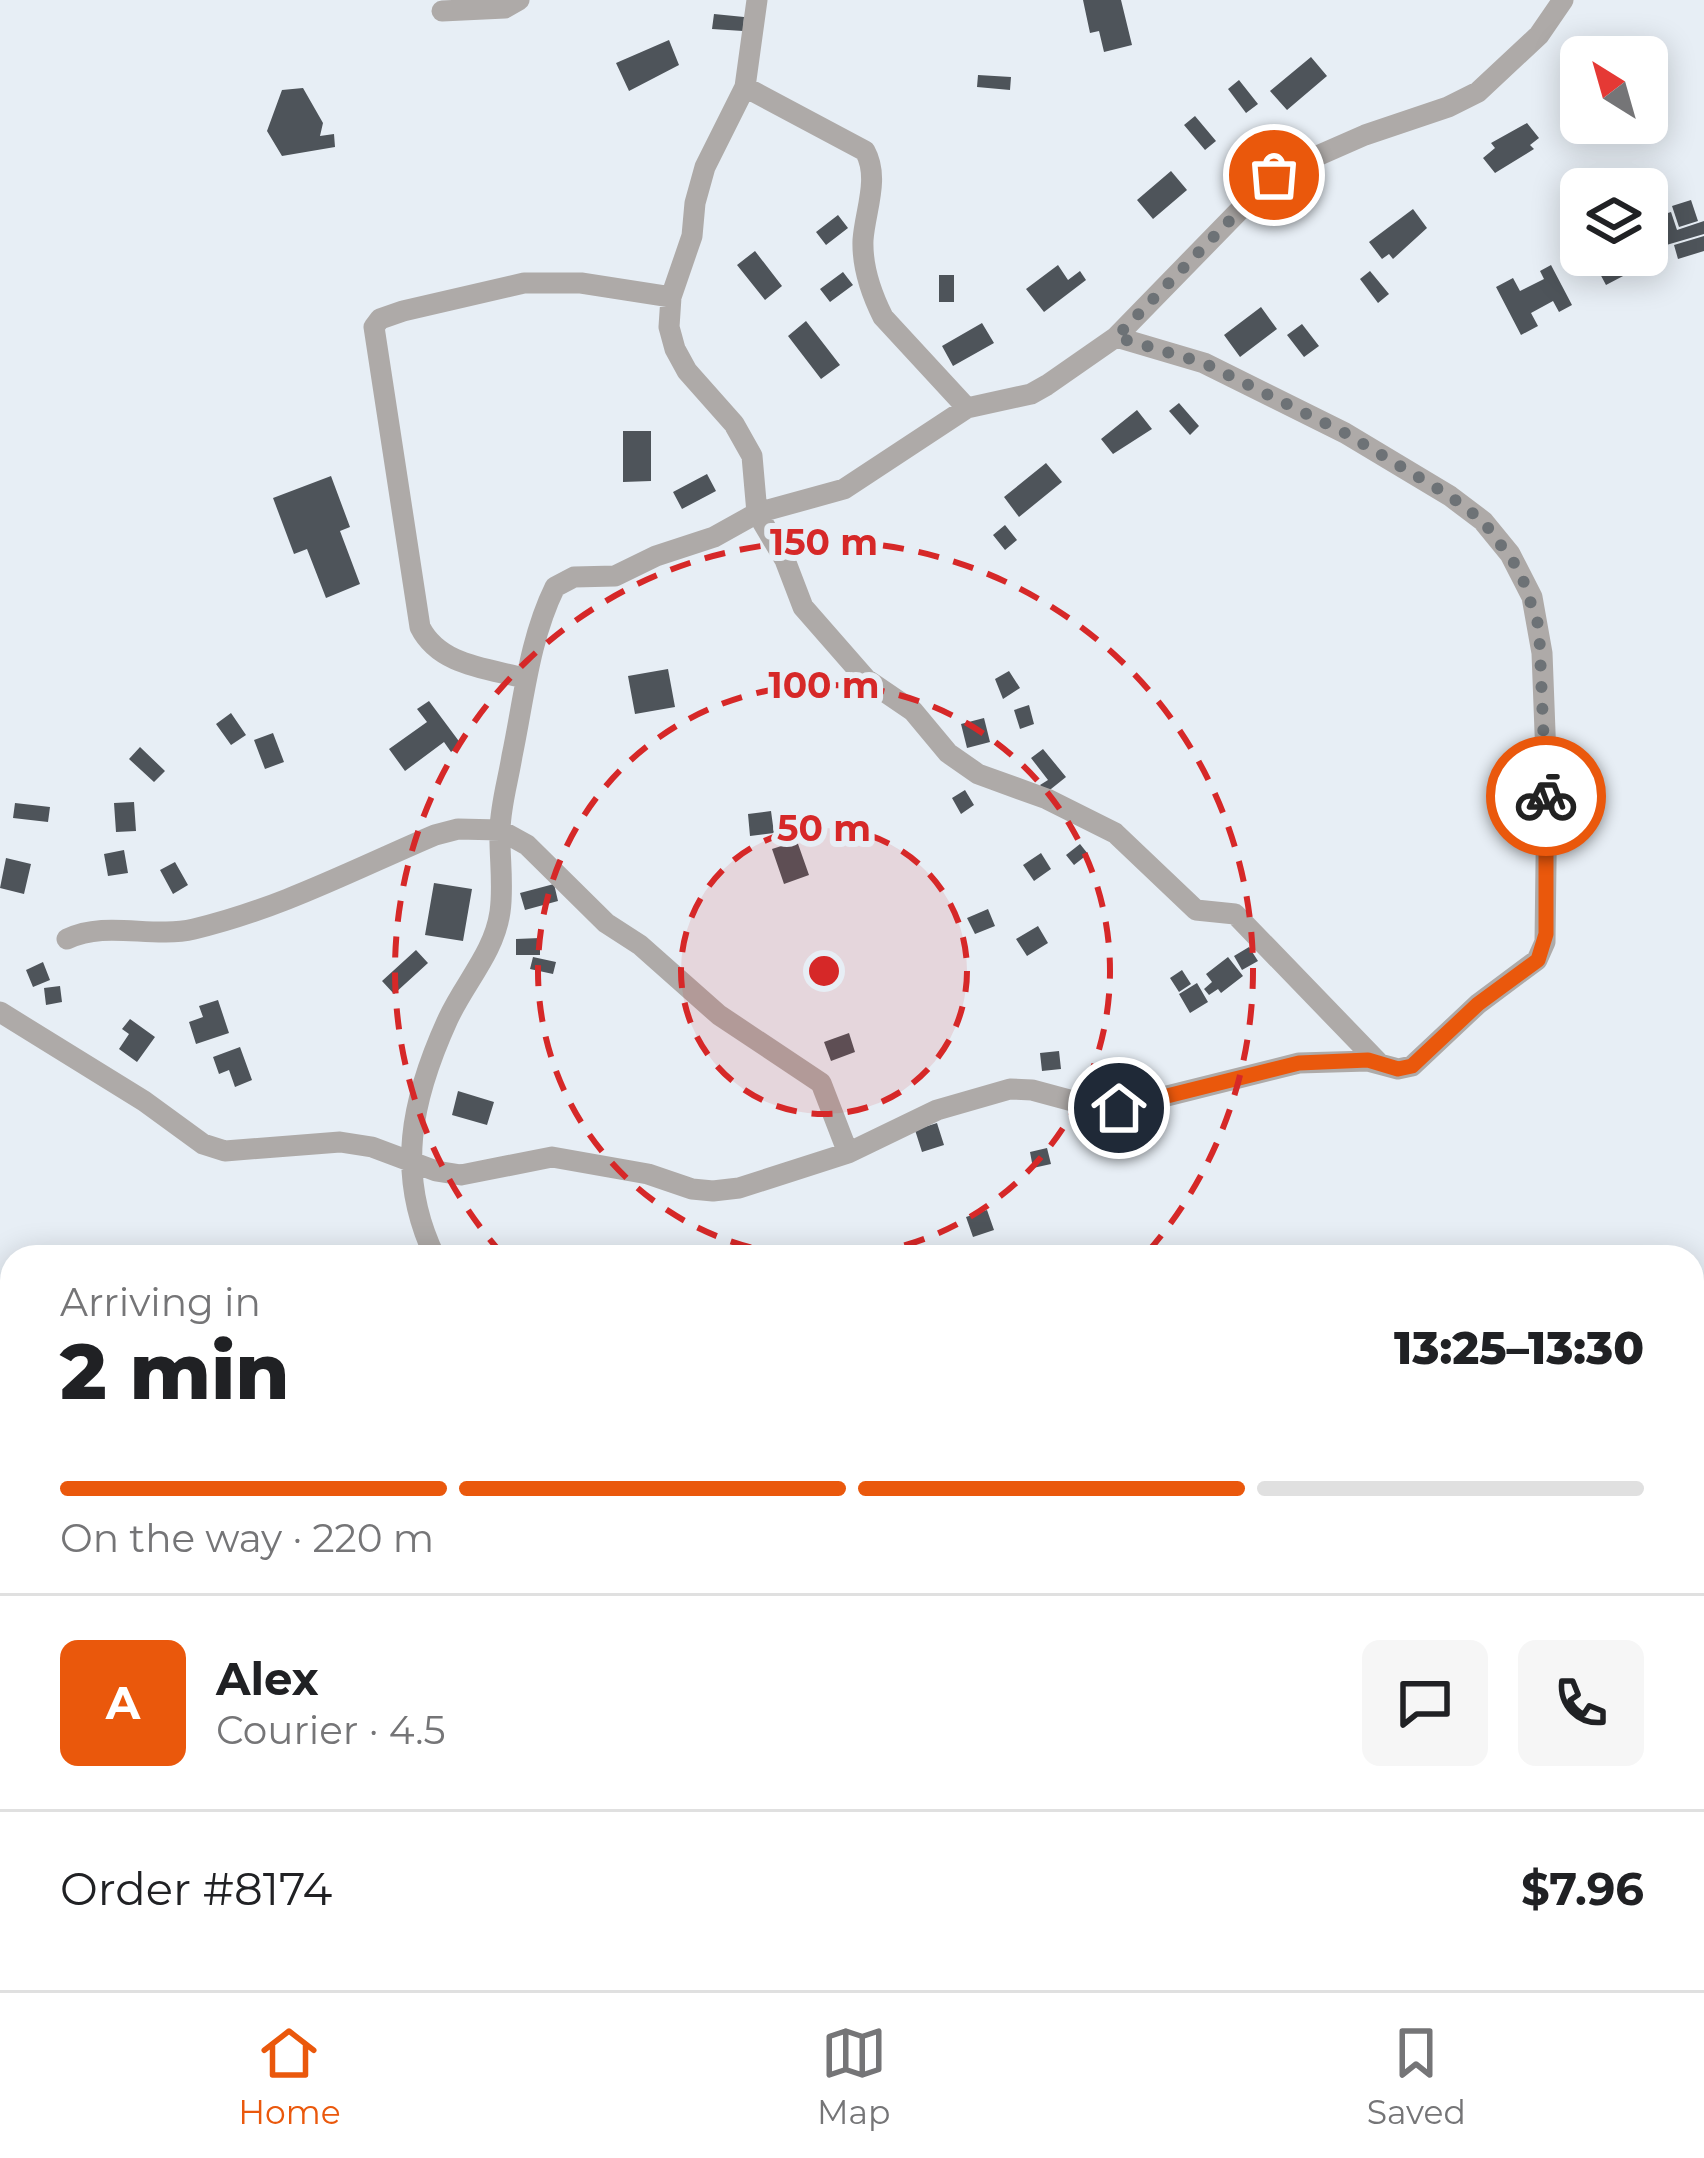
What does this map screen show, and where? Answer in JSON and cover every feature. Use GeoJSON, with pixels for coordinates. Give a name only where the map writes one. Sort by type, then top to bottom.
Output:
{"type":"FeatureCollection","features":[{"type":"Feature","properties":{"kind":"street"},"geometry":{"type":"LineString","coordinates":[[442,11],[505,8],[519,0]]}},
{"type":"Feature","properties":{"kind":"street"},"geometry":{"type":"LineString","coordinates":[[757,0],[745,86],[705,167],[692,236],[671,297],[669,327],[687,371],[734,424],[752,456],[757,513],[785,560],[802,608],[866,679],[913,711],[948,753],[978,774],[1047,800],[1114,833],[1196,910],[1235,914],[1380,1064]]}},
{"type":"Feature","properties":{"kind":"street"},"geometry":{"type":"LineString","coordinates":[[430,1245],[416,1213],[409,1160],[413,1120],[448,1018],[474,979],[500,915],[500,830],[524,678],[555,587],[564,580],[615,576],[714,537],[757,513],[844,489],[967,409],[1031,394],[1116,337],[1261,184],[1310,158],[1413,122],[1478,92],[1525,50],[1563,0]]}},
{"type":"Feature","properties":{"kind":"street"},"geometry":{"type":"LineString","coordinates":[[745,86],[865,151],[872,172],[863,242],[875,301],[883,316],[967,409]]}},
{"type":"Feature","properties":{"kind":"street"},"geometry":{"type":"LineString","coordinates":[[524,678],[445,656],[428,642],[420,627],[374,327],[380,319],[403,311],[524,283],[581,283],[671,297]]}},
{"type":"Feature","properties":{"kind":"street"},"geometry":{"type":"LineString","coordinates":[[0,1012],[144,1101],[203,1144],[225,1151],[340,1142],[461,1175],[552,1157],[713,1190],[739,1188],[848,1153],[937,1110],[1010,1089],[1119,1108],[1299,1063],[1412,1066],[1542,952],[1547,784],[1542,653],[1532,597],[1500,541],[1450,496],[1345,433],[1204,363],[1116,337]]}},
{"type":"Feature","properties":{"kind":"street"},"geometry":{"type":"LineString","coordinates":[[67,939],[95,928],[188,931],[272,908],[435,835],[500,830],[526,845],[606,922],[682,979],[728,1022],[821,1084],[848,1153]]}},
{"type":"Feature","properties":{"kind":"building"},"geometry":{"type":"Polygon","coordinates":[[[1083,0],[1121,0],[1132,45],[1104,52],[1099,31],[1090,33],[1083,0]]]}},
{"type":"Feature","properties":{"kind":"building"},"geometry":{"type":"Polygon","coordinates":[[[714,14],[744,17],[743,31],[712,29],[714,14]]]}},
{"type":"Feature","properties":{"kind":"building"},"geometry":{"type":"Polygon","coordinates":[[[669,40],[679,65],[629,91],[616,63],[669,40]]]}},
{"type":"Feature","properties":{"kind":"building"},"geometry":{"type":"Polygon","coordinates":[[[1311,57],[1327,76],[1287,110],[1270,91],[1311,57]]]}},
{"type":"Feature","properties":{"kind":"building"},"geometry":{"type":"Polygon","coordinates":[[[978,75],[1011,77],[1010,90],[977,87],[978,75]]]}},
{"type":"Feature","properties":{"kind":"building"},"geometry":{"type":"Polygon","coordinates":[[[1239,80],[1258,104],[1246,113],[1228,89],[1239,80]]]}},
{"type":"Feature","properties":{"kind":"building"},"geometry":{"type":"Polygon","coordinates":[[[303,88],[323,123],[320,136],[334,134],[335,147],[282,156],[267,131],[282,90],[303,88]]]}},
{"type":"Feature","properties":{"kind":"building"},"geometry":{"type":"Polygon","coordinates":[[[1195,116],[1216,141],[1205,150],[1184,125],[1195,116]]]}},
{"type":"Feature","properties":{"kind":"building"},"geometry":{"type":"Polygon","coordinates":[[[1527,123],[1539,138],[1530,145],[1534,149],[1495,173],[1483,158],[1495,148],[1491,143],[1527,123]]]}},
{"type":"Feature","properties":{"kind":"building"},"geometry":{"type":"Polygon","coordinates":[[[1171,171],[1187,190],[1153,219],[1137,200],[1171,171]]]}},
{"type":"Feature","properties":{"kind":"building"},"geometry":{"type":"Polygon","coordinates":[[[1691,200],[1698,221],[1679,227],[1672,206],[1691,200]]]}},
{"type":"Feature","properties":{"kind":"building"},"geometry":{"type":"Polygon","coordinates":[[[1413,209],[1427,228],[1393,259],[1389,254],[1382,259],[1369,242],[1413,209]]]}},
{"type":"Feature","properties":{"kind":"building"},"geometry":{"type":"Polygon","coordinates":[[[1668,213],[1677,230],[1704,221],[1704,234],[1668,245],[1668,213]]]}},
{"type":"Feature","properties":{"kind":"building"},"geometry":{"type":"Polygon","coordinates":[[[838,215],[848,228],[826,245],[816,232],[838,215]]]}},
{"type":"Feature","properties":{"kind":"building"},"geometry":{"type":"Polygon","coordinates":[[[1704,236],[1704,251],[1678,259],[1674,245],[1704,236]]]}},
{"type":"Feature","properties":{"kind":"building"},"geometry":{"type":"Polygon","coordinates":[[[755,251],[782,286],[765,300],[737,265],[755,251]]]}},
{"type":"Feature","properties":{"kind":"building"},"geometry":{"type":"Polygon","coordinates":[[[1058,265],[1068,280],[1080,271],[1086,280],[1044,312],[1026,289],[1058,265]]]}},
{"type":"Feature","properties":{"kind":"building"},"geometry":{"type":"Polygon","coordinates":[[[1551,265],[1572,305],[1559,312],[1553,301],[1531,313],[1538,326],[1521,335],[1496,287],[1513,278],[1520,291],[1544,279],[1540,271],[1551,265]]]}},
{"type":"Feature","properties":{"kind":"building"},"geometry":{"type":"Polygon","coordinates":[[[1370,271],[1389,294],[1378,303],[1360,279],[1370,271]]]}},
{"type":"Feature","properties":{"kind":"building"},"geometry":{"type":"Polygon","coordinates":[[[843,272],[853,285],[830,302],[820,289],[843,272]]]}},
{"type":"Feature","properties":{"kind":"building"},"geometry":{"type":"Polygon","coordinates":[[[939,275],[954,275],[954,302],[939,302],[939,275]]]}},
{"type":"Feature","properties":{"kind":"building"},"geometry":{"type":"Polygon","coordinates":[[[1601,276],[1623,276],[1606,285],[1601,276]]]}},
{"type":"Feature","properties":{"kind":"building"},"geometry":{"type":"Polygon","coordinates":[[[1261,307],[1277,329],[1240,357],[1224,335],[1261,307]]]}},
{"type":"Feature","properties":{"kind":"building"},"geometry":{"type":"Polygon","coordinates":[[[806,321],[840,365],[821,379],[788,336],[806,321]]]}},
{"type":"Feature","properties":{"kind":"building"},"geometry":{"type":"Polygon","coordinates":[[[982,323],[994,343],[953,366],[942,346],[982,323]]]}},
{"type":"Feature","properties":{"kind":"building"},"geometry":{"type":"Polygon","coordinates":[[[1302,324],[1319,346],[1304,357],[1287,335],[1302,324]]]}},
{"type":"Feature","properties":{"kind":"building"},"geometry":{"type":"Polygon","coordinates":[[[1179,403],[1199,426],[1190,435],[1169,411],[1179,403]]]}},
{"type":"Feature","properties":{"kind":"building"},"geometry":{"type":"Polygon","coordinates":[[[1137,410],[1152,429],[1113,454],[1101,439],[1137,410]]]}},
{"type":"Feature","properties":{"kind":"building"},"geometry":{"type":"Polygon","coordinates":[[[623,431],[651,431],[651,481],[623,482],[623,431]]]}},
{"type":"Feature","properties":{"kind":"building"},"geometry":{"type":"Polygon","coordinates":[[[1046,463],[1062,482],[1019,517],[1004,497],[1046,463]]]}},
{"type":"Feature","properties":{"kind":"building"},"geometry":{"type":"Polygon","coordinates":[[[707,474],[716,491],[682,509],[673,492],[707,474]]]}},
{"type":"Feature","properties":{"kind":"building"},"geometry":{"type":"Polygon","coordinates":[[[331,476],[350,527],[340,531],[360,584],[326,598],[307,549],[294,554],[273,498],[331,476]]]}},
{"type":"Feature","properties":{"kind":"building"},"geometry":{"type":"Polygon","coordinates":[[[1005,525],[1017,540],[1005,550],[993,535],[1005,525]]]}},
{"type":"Feature","properties":{"kind":"building"},"geometry":{"type":"Polygon","coordinates":[[[668,669],[675,707],[635,714],[628,676],[668,669]]]}},
{"type":"Feature","properties":{"kind":"building"},"geometry":{"type":"Polygon","coordinates":[[[1009,671],[1020,688],[1003,699],[995,679],[1009,671]]]}},
{"type":"Feature","properties":{"kind":"building"},"geometry":{"type":"Polygon","coordinates":[[[429,701],[461,744],[451,752],[444,742],[405,771],[389,749],[427,722],[417,709],[429,701]]]}},
{"type":"Feature","properties":{"kind":"building"},"geometry":{"type":"Polygon","coordinates":[[[1029,705],[1034,724],[1020,729],[1014,710],[1029,705]]]}},
{"type":"Feature","properties":{"kind":"building"},"geometry":{"type":"Polygon","coordinates":[[[231,713],[246,735],[231,745],[216,724],[231,713]]]}},
{"type":"Feature","properties":{"kind":"building"},"geometry":{"type":"Polygon","coordinates":[[[984,718],[990,742],[967,748],[961,724],[984,718]]]}},
{"type":"Feature","properties":{"kind":"building"},"geometry":{"type":"Polygon","coordinates":[[[273,733],[284,762],[265,769],[254,740],[273,733]]]}},
{"type":"Feature","properties":{"kind":"building"},"geometry":{"type":"Polygon","coordinates":[[[140,747],[165,771],[154,782],[129,759],[140,747]]]}},
{"type":"Feature","properties":{"kind":"building"},"geometry":{"type":"Polygon","coordinates":[[[1043,749],[1066,777],[1046,793],[1040,785],[1048,780],[1031,758],[1043,749]]]}},
{"type":"Feature","properties":{"kind":"building"},"geometry":{"type":"Polygon","coordinates":[[[965,790],[974,805],[961,814],[952,798],[965,790]]]}},
{"type":"Feature","properties":{"kind":"building"},"geometry":{"type":"Polygon","coordinates":[[[134,802],[136,831],[116,832],[114,803],[134,802]]]}},
{"type":"Feature","properties":{"kind":"building"},"geometry":{"type":"Polygon","coordinates":[[[15,803],[50,807],[48,822],[13,818],[15,803]]]}},
{"type":"Feature","properties":{"kind":"building"},"geometry":{"type":"Polygon","coordinates":[[[771,811],[774,833],[750,836],[748,814],[771,811]]]}},
{"type":"Feature","properties":{"kind":"building"},"geometry":{"type":"Polygon","coordinates":[[[797,841],[809,875],[784,884],[772,849],[797,841]]]}},
{"type":"Feature","properties":{"kind":"building"},"geometry":{"type":"Polygon","coordinates":[[[1080,844],[1088,854],[1074,865],[1066,855],[1080,844]]]}},
{"type":"Feature","properties":{"kind":"building"},"geometry":{"type":"Polygon","coordinates":[[[124,850],[128,873],[108,876],[104,854],[124,850]]]}},
{"type":"Feature","properties":{"kind":"building"},"geometry":{"type":"Polygon","coordinates":[[[1041,853],[1051,869],[1034,881],[1023,865],[1041,853]]]}},
{"type":"Feature","properties":{"kind":"building"},"geometry":{"type":"Polygon","coordinates":[[[6,858],[31,864],[24,894],[0,888],[6,858]]]}},
{"type":"Feature","properties":{"kind":"building"},"geometry":{"type":"Polygon","coordinates":[[[175,862],[188,885],[173,894],[160,870],[175,862]]]}},
{"type":"Feature","properties":{"kind":"building"},"geometry":{"type":"Polygon","coordinates":[[[434,883],[472,889],[463,941],[425,935],[434,883]]]}},
{"type":"Feature","properties":{"kind":"building"},"geometry":{"type":"Polygon","coordinates":[[[554,884],[558,901],[525,910],[520,893],[554,884]]]}},
{"type":"Feature","properties":{"kind":"building"},"geometry":{"type":"Polygon","coordinates":[[[988,909],[995,926],[975,934],[967,918],[988,909]]]}},
{"type":"Feature","properties":{"kind":"building"},"geometry":{"type":"Polygon","coordinates":[[[1038,926],[1048,943],[1027,956],[1016,939],[1038,926]]]}},
{"type":"Feature","properties":{"kind":"building"},"geometry":{"type":"Polygon","coordinates":[[[540,938],[540,955],[516,955],[516,939],[540,938]]]}},
{"type":"Feature","properties":{"kind":"building"},"geometry":{"type":"Polygon","coordinates":[[[1249,947],[1258,961],[1242,970],[1234,956],[1249,947]]]}},
{"type":"Feature","properties":{"kind":"building"},"geometry":{"type":"Polygon","coordinates":[[[416,950],[428,963],[394,994],[382,981],[416,950]]]}},
{"type":"Feature","properties":{"kind":"building"},"geometry":{"type":"Polygon","coordinates":[[[533,957],[556,962],[553,974],[530,969],[533,957]]]}},
{"type":"Feature","properties":{"kind":"building"},"geometry":{"type":"Polygon","coordinates":[[[1228,957],[1243,976],[1221,993],[1218,989],[1209,995],[1204,989],[1212,982],[1206,974],[1228,957]]]}},
{"type":"Feature","properties":{"kind":"building"},"geometry":{"type":"Polygon","coordinates":[[[43,962],[50,980],[33,987],[26,970],[43,962]]]}},
{"type":"Feature","properties":{"kind":"building"},"geometry":{"type":"Polygon","coordinates":[[[1182,970],[1191,984],[1179,992],[1170,978],[1182,970]]]}},
{"type":"Feature","properties":{"kind":"building"},"geometry":{"type":"Polygon","coordinates":[[[1197,983],[1208,1002],[1190,1013],[1179,994],[1197,983]]]}},
{"type":"Feature","properties":{"kind":"building"},"geometry":{"type":"Polygon","coordinates":[[[60,986],[62,1002],[46,1005],[44,988],[60,986]]]}},
{"type":"Feature","properties":{"kind":"building"},"geometry":{"type":"Polygon","coordinates":[[[218,1000],[229,1033],[196,1044],[189,1022],[203,1017],[199,1006],[218,1000]]]}},
{"type":"Feature","properties":{"kind":"building"},"geometry":{"type":"Polygon","coordinates":[[[130,1019],[155,1037],[137,1062],[119,1049],[129,1034],[122,1029],[130,1019]]]}},
{"type":"Feature","properties":{"kind":"building"},"geometry":{"type":"Polygon","coordinates":[[[849,1033],[855,1052],[831,1061],[824,1042],[849,1033]]]}},
{"type":"Feature","properties":{"kind":"building"},"geometry":{"type":"Polygon","coordinates":[[[240,1047],[252,1080],[235,1087],[229,1070],[219,1074],[213,1057],[240,1047]]]}},
{"type":"Feature","properties":{"kind":"building"},"geometry":{"type":"Polygon","coordinates":[[[1059,1051],[1061,1069],[1042,1071],[1040,1053],[1059,1051]]]}},
{"type":"Feature","properties":{"kind":"building"},"geometry":{"type":"Polygon","coordinates":[[[458,1091],[494,1102],[487,1125],[452,1115],[458,1091]]]}},
{"type":"Feature","properties":{"kind":"building"},"geometry":{"type":"Polygon","coordinates":[[[937,1123],[944,1145],[922,1152],[915,1130],[937,1123]]]}},
{"type":"Feature","properties":{"kind":"building"},"geometry":{"type":"Polygon","coordinates":[[[1047,1148],[1051,1164],[1033,1168],[1030,1152],[1047,1148]]]}},
{"type":"Feature","properties":{"kind":"building"},"geometry":{"type":"Polygon","coordinates":[[[987,1210],[994,1230],[973,1237],[966,1217],[987,1210]]]}},
{"type":"Feature","properties":{"kind":"way so far"},"geometry":{"type":"LineString","coordinates":[[1274,175],[1116,337],[1204,363],[1345,433],[1483,521],[1520,571],[1539,627],[1546,796]]}},
{"type":"Feature","properties":{"kind":"route"},"geometry":{"type":"LineString","coordinates":[[1119,1108],[1299,1063],[1368,1060],[1398,1069],[1412,1066],[1542,952],[1546,796]]}}]}
